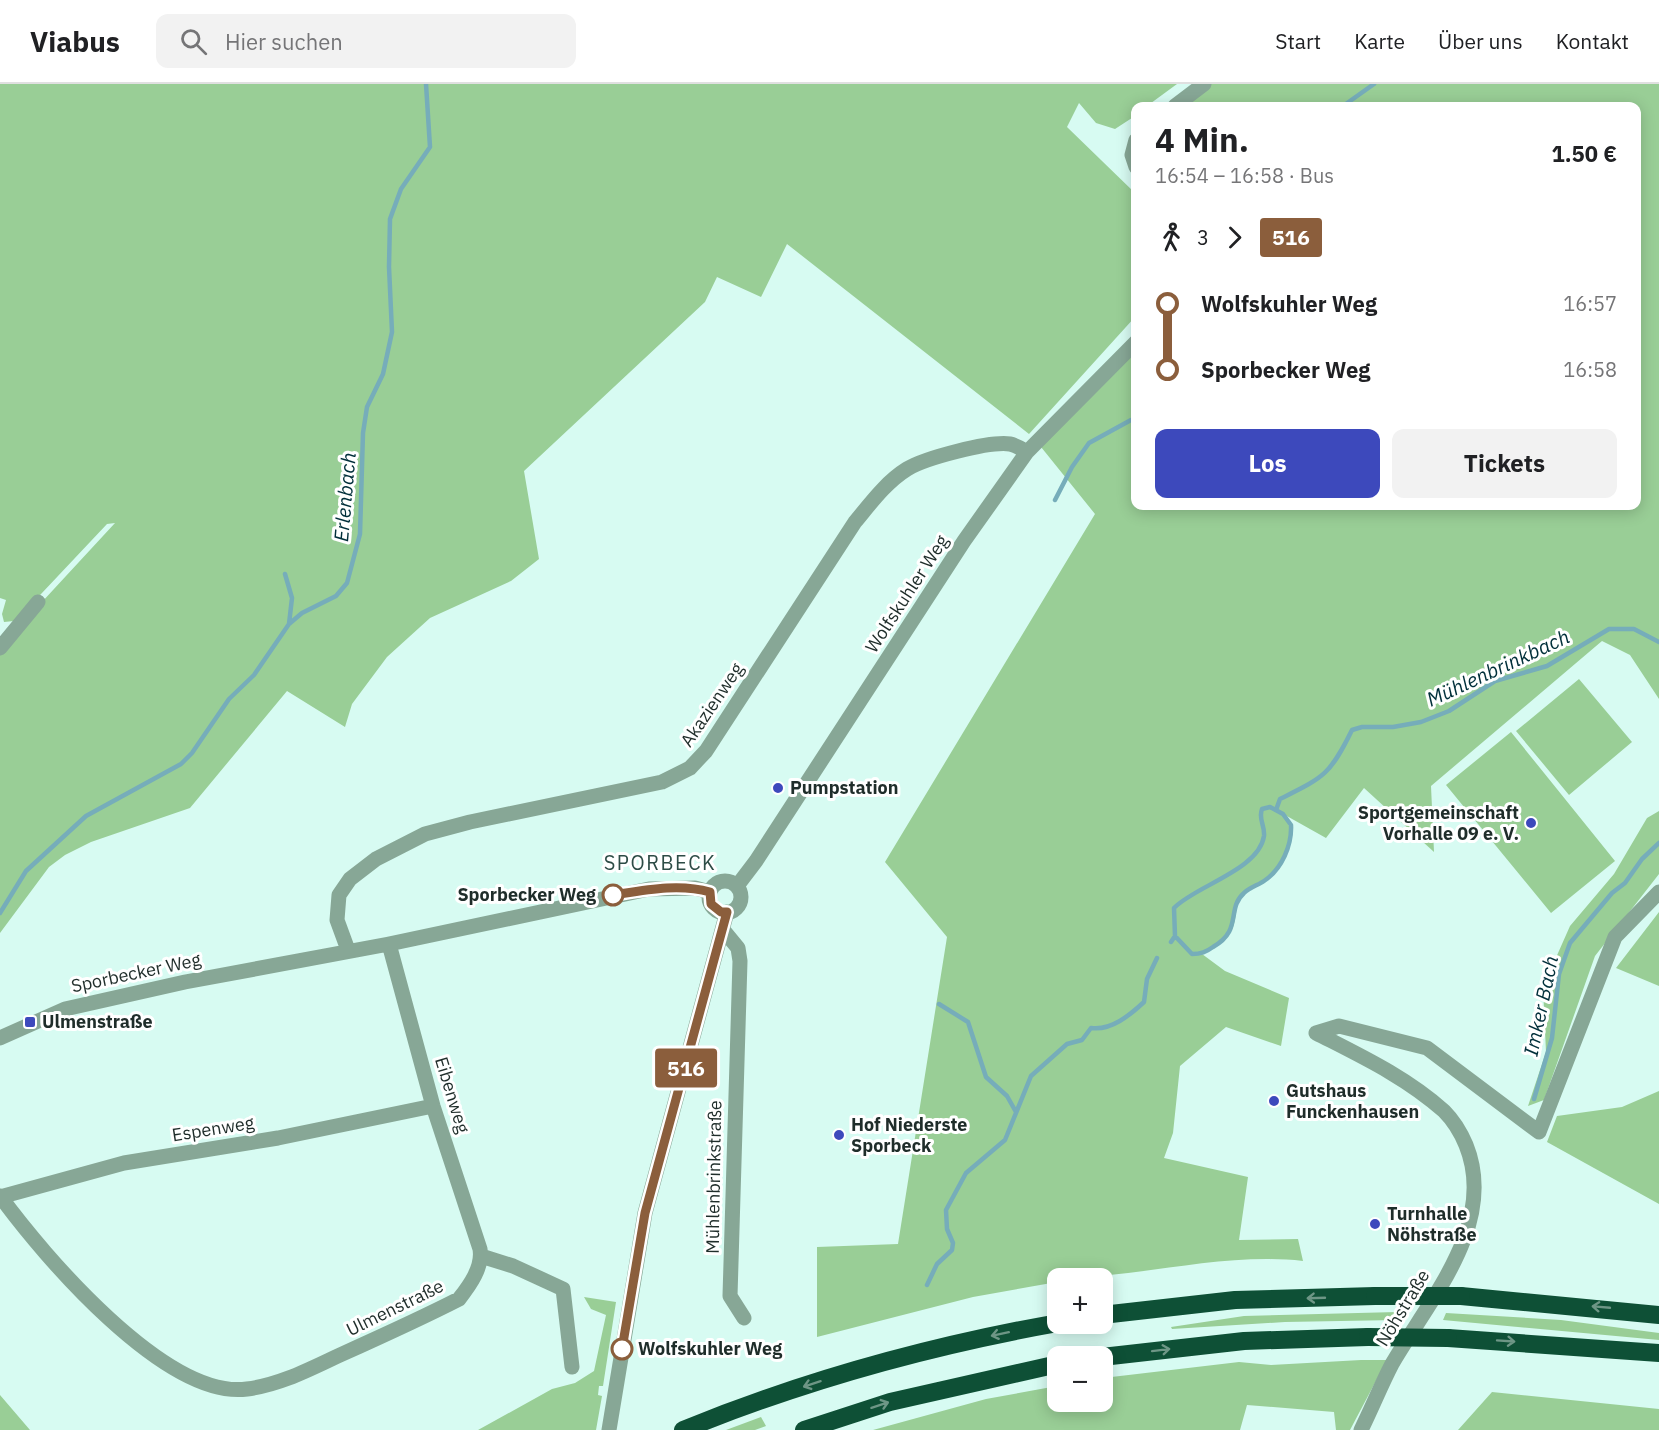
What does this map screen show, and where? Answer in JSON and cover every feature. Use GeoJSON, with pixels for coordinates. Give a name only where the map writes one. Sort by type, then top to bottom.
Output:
{"type":"FeatureCollection","features":[{"type":"Feature","properties":{"kind":"highway"},"geometry":{"type":"LineString","coordinates":[[1113,1314],[1235,1300],[1461,1296],[1659,1315]]}},
{"type":"Feature","properties":{"kind":"highway"},"geometry":{"type":"LineString","coordinates":[[683,1430],[729,1411],[865,1367],[945,1345],[1047,1325]]}},
{"type":"Feature","properties":{"kind":"highway"},"geometry":{"type":"LineString","coordinates":[[1113,1356],[1244,1341],[1368,1337],[1448,1338],[1659,1353]]}},
{"type":"Feature","properties":{"kind":"highway"},"geometry":{"type":"LineString","coordinates":[[804,1430],[890,1402],[1047,1367]]}},
{"type":"Feature","properties":{"kind":"street"},"geometry":{"type":"LineString","coordinates":[[1180,102],[1204,84]]}},
{"type":"Feature","properties":{"kind":"street","name":"Wolfskuhler Weg"},"geometry":{"type":"LineString","coordinates":[[609,1430],[645,1213],[724,931],[727,912],[737,907],[740,902],[737,886],[756,861],[964,541],[1027,452],[1131,347]]}},
{"type":"Feature","properties":{"kind":"street","name":"Akazienweg"},"geometry":{"type":"LineString","coordinates":[[348,950],[337,920],[339,895],[350,879],[376,859],[425,834],[470,822],[662,782],[690,768],[706,751],[855,522],[875,497],[907,469],[955,452],[993,444],[1012,444],[1027,452]]}},
{"type":"Feature","properties":{"kind":"street"},"geometry":{"type":"LineString","coordinates":[[0,648],[38,602]]}},
{"type":"Feature","properties":{"kind":"street"},"geometry":{"type":"LineString","coordinates":[[727,912],[721,912],[711,904],[710,892],[719,882],[732,882],[737,886]]}},
{"type":"Feature","properties":{"kind":"street","name":"Sporbecker Weg"},"geometry":{"type":"LineString","coordinates":[[0,1038],[44,1016],[102,999],[348,950],[389,944],[649,889],[695,888],[710,892]]}},
{"type":"Feature","properties":{"kind":"street","name":"Nöhstraße"},"geometry":{"type":"LineString","coordinates":[[1361,1430],[1391,1367],[1455,1262],[1474,1202],[1476,1173],[1460,1131],[1445,1112],[1389,1070],[1316,1033],[1339,1026],[1426,1048],[1539,1132],[1615,938],[1659,892]]}},
{"type":"Feature","properties":{"kind":"street","name":"Mühlenbrinkstraße"},"geometry":{"type":"LineString","coordinates":[[724,931],[738,948],[740,961],[730,1296],[744,1318]]}},
{"type":"Feature","properties":{"kind":"street","name":"Eibenweg"},"geometry":{"type":"LineString","coordinates":[[389,944],[434,1106],[481,1256]]}},
{"type":"Feature","properties":{"kind":"street","name":"Espenweg"},"geometry":{"type":"LineString","coordinates":[[0,1196],[124,1163],[278,1138],[434,1106]]}},
{"type":"Feature","properties":{"kind":"street","name":"Ulmenstraße"},"geometry":{"type":"LineString","coordinates":[[0,1196],[50,1259],[128,1335],[184,1373],[208,1384],[244,1390],[284,1381],[459,1299],[473,1281],[481,1256]]}},
{"type":"Feature","properties":{"kind":"street"},"geometry":{"type":"LineString","coordinates":[[481,1256],[513,1266],[563,1289],[572,1366]]}},
{"type":"Feature","properties":{"kind":"green space"},"geometry":{"type":"Polygon","coordinates":[[[0,84],[1177,84],[1152,102],[1131,102],[1131,119],[1115,129],[1096,123],[1079,103],[1067,127],[1131,189],[1131,321],[1029,434],[787,244],[761,297],[717,277],[705,302],[524,471],[539,559],[511,581],[430,618],[387,657],[352,704],[345,727],[287,691],[190,808],[91,842],[65,855],[49,867],[0,933],[0,654],[29,616],[115,523],[107,524],[14,621],[4,622],[2,614],[6,600],[0,598],[0,84]]]}},
{"type":"Feature","properties":{"kind":"green space"},"geometry":{"type":"Polygon","coordinates":[[[1204,84],[1659,84],[1659,699],[1630,655],[1602,641],[1431,786],[1434,852],[1364,788],[1326,838],[1285,815],[1290,841],[1284,859],[1273,874],[1242,896],[1228,936],[1202,954],[1225,971],[1289,998],[1281,1046],[1226,1027],[1180,1066],[1173,1133],[1164,1158],[1248,1177],[1239,1240],[1298,1239],[1303,1261],[1273,1259],[1211,1262],[1113,1275],[1113,1268],[1047,1268],[1047,1284],[973,1297],[817,1337],[817,1247],[898,1244],[947,937],[885,862],[1095,514],[1037,442],[1131,346],[1131,510],[1641,510],[1641,102],[1180,102],[1204,84]]]}},
{"type":"Feature","properties":{"kind":"green space"},"geometry":{"type":"Polygon","coordinates":[[[1579,679],[1632,742],[1569,795],[1516,731],[1579,679]]]}},
{"type":"Feature","properties":{"kind":"green space","name":"Sportgemeinschaft Vorhalle 09 e. V."},"geometry":{"type":"Polygon","coordinates":[[[1511,732],[1615,861],[1551,913],[1446,785],[1511,732]]]}},
{"type":"Feature","properties":{"kind":"green space"},"geometry":{"type":"Polygon","coordinates":[[[1659,811],[1659,874],[1595,956],[1544,1100],[1528,1106],[1546,1052],[1543,987],[1570,926],[1614,874],[1647,818],[1659,811]]]}},
{"type":"Feature","properties":{"kind":"green space"},"geometry":{"type":"Polygon","coordinates":[[[1659,912],[1659,986],[1616,968],[1659,912]]]}},
{"type":"Feature","properties":{"kind":"green space"},"geometry":{"type":"Polygon","coordinates":[[[1659,1091],[1659,1204],[1547,1142],[1557,1116],[1622,1107],[1659,1091]]]}},
{"type":"Feature","properties":{"kind":"green space"},"geometry":{"type":"Polygon","coordinates":[[[584,1297],[616,1302],[603,1386],[599,1386],[598,1395],[602,1396],[596,1430],[478,1430],[552,1389],[575,1383],[594,1371],[606,1315],[591,1309],[584,1297]]]}},
{"type":"Feature","properties":{"kind":"green space"},"geometry":{"type":"Polygon","coordinates":[[[1397,1312],[1396,1320],[1285,1322],[1172,1329],[1171,1327],[1244,1316],[1397,1312]]]}},
{"type":"Feature","properties":{"kind":"green space"},"geometry":{"type":"Polygon","coordinates":[[[1446,1313],[1561,1320],[1659,1333],[1659,1340],[1443,1320],[1446,1313]]]}},
{"type":"Feature","properties":{"kind":"green space"},"geometry":{"type":"Polygon","coordinates":[[[1387,1360],[1350,1430],[1336,1430],[1334,1412],[1247,1405],[1240,1430],[873,1430],[986,1399],[1047,1388],[1047,1412],[1113,1412],[1113,1377],[1239,1362],[1271,1365],[1387,1360]]]}},
{"type":"Feature","properties":{"kind":"green space"},"geometry":{"type":"Polygon","coordinates":[[[1492,1392],[1659,1409],[1659,1430],[1458,1430],[1492,1392]]]}},
{"type":"Feature","properties":{"kind":"green space"},"geometry":{"type":"Polygon","coordinates":[[[0,1395],[30,1430],[0,1430],[0,1395]]]}},
{"type":"Feature","properties":{"kind":"green space"},"geometry":{"type":"Polygon","coordinates":[[[761,1417],[766,1426],[755,1430],[726,1430],[761,1417]]]}},
{"type":"Feature","properties":{"kind":"waterway","name":"Erlenbach"},"geometry":{"type":"LineString","coordinates":[[0,913],[26,871],[86,816],[181,764],[192,753],[229,699],[254,675],[289,624],[302,613],[336,596],[347,583],[360,534],[363,433],[367,407],[383,374],[392,332],[389,267],[390,219],[401,189],[430,147],[426,84]]}},
{"type":"Feature","properties":{"kind":"waterway"},"geometry":{"type":"LineString","coordinates":[[1349,102],[1374,84]]}},
{"type":"Feature","properties":{"kind":"waterway"},"geometry":{"type":"LineString","coordinates":[[1055,500],[1072,467],[1089,443],[1131,420]]}},
{"type":"Feature","properties":{"kind":"waterway"},"geometry":{"type":"LineString","coordinates":[[285,574],[292,598],[289,624]]}},
{"type":"Feature","properties":{"kind":"waterway","name":"Mühlenbrinkbach"},"geometry":{"type":"LineString","coordinates":[[1276,810],[1280,799],[1307,785],[1331,766],[1352,730],[1362,727],[1393,727],[1421,722],[1449,711],[1495,681],[1547,666],[1609,629],[1634,629],[1659,642]]}},
{"type":"Feature","properties":{"kind":"waterway"},"geometry":{"type":"LineString","coordinates":[[1171,942],[1175,936],[1192,954],[1195,954],[1206,951],[1228,934],[1239,899],[1246,891],[1270,876],[1285,856],[1290,840],[1291,825],[1283,814],[1270,807],[1262,809],[1264,836],[1260,848],[1239,868],[1196,892],[1174,908],[1175,936]]}},
{"type":"Feature","properties":{"kind":"waterway","name":"Imker Bach"},"geometry":{"type":"LineString","coordinates":[[1534,1099],[1552,1038],[1559,974],[1570,943],[1612,893],[1625,883],[1642,859],[1659,843]]}},
{"type":"Feature","properties":{"kind":"waterway","name":"Mühlenbrinkbach"},"geometry":{"type":"LineString","coordinates":[[927,1285],[937,1264],[952,1250],[953,1243],[947,1229],[946,1210],[966,1173],[1005,1140],[1031,1076],[1067,1044],[1082,1040],[1091,1028],[1113,1025],[1144,1002],[1147,979],[1157,958]]}},
{"type":"Feature","properties":{"kind":"waterway"},"geometry":{"type":"LineString","coordinates":[[939,1004],[968,1022],[986,1077],[1007,1096],[1016,1112]]}},
{"type":"Feature","properties":{"kind":"bus line","name":"516"},"geometry":{"type":"LineString","coordinates":[[613,895],[649,889],[695,888],[710,892],[711,904],[721,912],[727,912],[726,924],[645,1213],[622,1349]]}},
{"type":"Feature","properties":{"kind":"place","name":"Pumpstation"},"geometry":{"type":"Point","coordinates":[778,788]}},
{"type":"Feature","properties":{"kind":"place","name":"Sportgemeinschaft Vorhalle 09 e. V."},"geometry":{"type":"Point","coordinates":[1531,823]}},
{"type":"Feature","properties":{"kind":"place","name":"Sporbecker Weg"},"geometry":{"type":"Point","coordinates":[613,895]}},
{"type":"Feature","properties":{"kind":"place","name":"Ulmenstraße"},"geometry":{"type":"Point","coordinates":[30,1022]}},
{"type":"Feature","properties":{"kind":"place","name":"Gutshaus Funckenhausen"},"geometry":{"type":"Point","coordinates":[1274,1101]}},
{"type":"Feature","properties":{"kind":"place","name":"Hof Niederste Sporbeck"},"geometry":{"type":"Point","coordinates":[839,1135]}},
{"type":"Feature","properties":{"kind":"place","name":"Turnhalle Nöhstraße"},"geometry":{"type":"Point","coordinates":[1375,1224]}},
{"type":"Feature","properties":{"kind":"place","name":"Wolfskuhler Weg"},"geometry":{"type":"Point","coordinates":[622,1349]}},
{"type":"Feature","properties":{"kind":"district","name":"SPORBECK"},"geometry":{"type":"Point","coordinates":[660,863]}}]}
